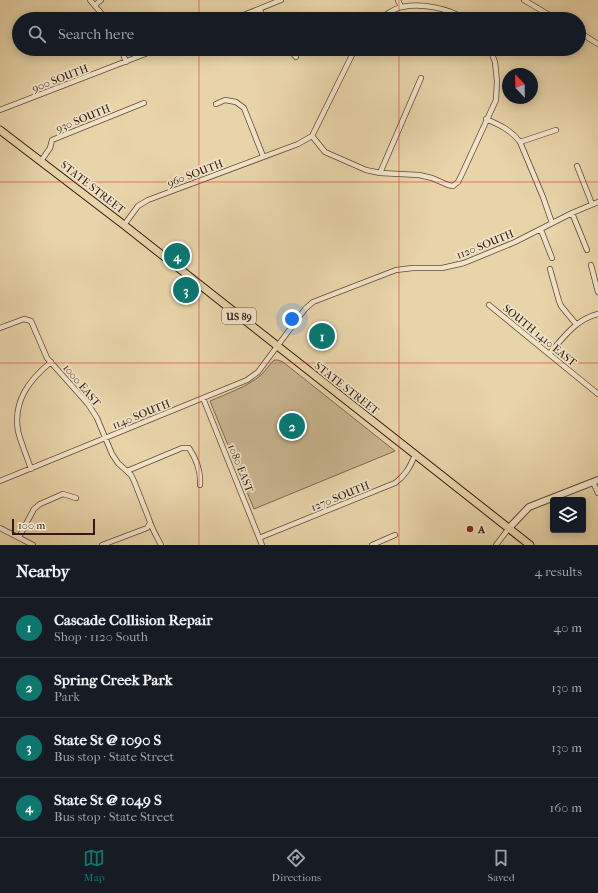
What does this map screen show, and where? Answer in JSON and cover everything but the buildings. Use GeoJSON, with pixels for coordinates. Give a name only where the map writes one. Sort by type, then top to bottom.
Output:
{"type":"FeatureCollection","features":[{"type":"Feature","properties":{"kind":"main road","name":"STATE STREET"},"geometry":{"type":"LineString","coordinates":[[0,130],[530,545]]}},
{"type":"Feature","properties":{"kind":"street"},"geometry":{"type":"LineString","coordinates":[[90,0],[100,12]]}},
{"type":"Feature","properties":{"kind":"street"},"geometry":{"type":"LineString","coordinates":[[94,5],[101,0]]}},
{"type":"Feature","properties":{"kind":"street"},"geometry":{"type":"LineString","coordinates":[[252,12],[281,0]]}},
{"type":"Feature","properties":{"kind":"street"},"geometry":{"type":"LineString","coordinates":[[398,0],[401,7]]}},
{"type":"Feature","properties":{"kind":"street"},"geometry":{"type":"LineString","coordinates":[[524,0],[544,12]]}},
{"type":"Feature","properties":{"kind":"street"},"geometry":{"type":"LineString","coordinates":[[392,12],[401,7],[416,6],[432,7],[451,12]]}},
{"type":"Feature","properties":{"kind":"street"},"geometry":{"type":"LineString","coordinates":[[586,36],[598,44]]}},
{"type":"Feature","properties":{"kind":"street"},"geometry":{"type":"LineString","coordinates":[[124,56],[126,62]]}},
{"type":"Feature","properties":{"kind":"street","name":"900 SOUTH"},"geometry":{"type":"LineString","coordinates":[[0,110],[141,56]]}},
{"type":"Feature","properties":{"kind":"street"},"geometry":{"type":"LineString","coordinates":[[351,56],[312,136],[325,152],[366,170],[380,173],[420,174],[453,186],[458,182],[496,100],[497,81],[495,62],[493,56]]}},
{"type":"Feature","properties":{"kind":"street"},"geometry":{"type":"LineString","coordinates":[[380,173],[422,78]]}},
{"type":"Feature","properties":{"kind":"street"},"geometry":{"type":"LineString","coordinates":[[216,104],[225,100],[236,102],[244,108],[263,156]]}},
{"type":"Feature","properties":{"kind":"street","name":"930 SOUTH"},"geometry":{"type":"LineString","coordinates":[[41,161],[50,148],[52,140],[144,103]]}},
{"type":"Feature","properties":{"kind":"street"},"geometry":{"type":"LineString","coordinates":[[486,119],[503,126],[520,142],[552,223]]}},
{"type":"Feature","properties":{"kind":"street"},"geometry":{"type":"LineString","coordinates":[[520,142],[556,130]]}},
{"type":"Feature","properties":{"kind":"street","name":"960 SOUTH"},"geometry":{"type":"LineString","coordinates":[[124,226],[138,206],[148,200],[298,144],[312,136]]}},
{"type":"Feature","properties":{"kind":"street"},"geometry":{"type":"LineString","coordinates":[[577,166],[592,204]]}},
{"type":"Feature","properties":{"kind":"street","name":"1120 SOUTH"},"geometry":{"type":"LineString","coordinates":[[277,347],[305,309],[313,302],[396,270],[413,268],[442,268],[464,263],[515,242],[572,213],[598,202]]}},
{"type":"Feature","properties":{"kind":"street"},"geometry":{"type":"LineString","coordinates":[[572,213],[586,250]]}},
{"type":"Feature","properties":{"kind":"street"},"geometry":{"type":"LineString","coordinates":[[541,230],[552,258]]}},
{"type":"Feature","properties":{"kind":"street"},"geometry":{"type":"LineString","coordinates":[[591,265],[598,292]]}},
{"type":"Feature","properties":{"kind":"street"},"geometry":{"type":"LineString","coordinates":[[550,269],[559,301],[576,324]]}},
{"type":"Feature","properties":{"kind":"street","name":"SOUTH 1410 EAST"},"geometry":{"type":"LineString","coordinates":[[489,305],[598,394]]}},
{"type":"Feature","properties":{"kind":"street"},"geometry":{"type":"LineString","coordinates":[[549,354],[576,324],[583,319],[598,314]]}},
{"type":"Feature","properties":{"kind":"street","name":"1000 EAST"},"geometry":{"type":"LineString","coordinates":[[0,328],[24,319],[31,321],[41,346],[51,362],[88,404],[97,418],[116,460],[134,481],[150,523],[161,545]]}},
{"type":"Feature","properties":{"kind":"street","name":"1140 SOUTH"},"geometry":{"type":"LineString","coordinates":[[0,481],[239,384],[258,372],[277,347]]}},
{"type":"Feature","properties":{"kind":"street"},"geometry":{"type":"LineString","coordinates":[[31,469],[18,431],[17,414],[22,394],[32,380],[51,362]]}},
{"type":"Feature","properties":{"kind":"street","name":"1080 EAST"},"geometry":{"type":"LineString","coordinates":[[203,398],[262,545]]}},
{"type":"Feature","properties":{"kind":"street"},"geometry":{"type":"LineString","coordinates":[[127,471],[182,448],[189,448],[200,474],[200,485]]}},
{"type":"Feature","properties":{"kind":"street","name":"1270 SOUTH"},"geometry":{"type":"LineString","coordinates":[[259,538],[391,485],[402,478],[410,467],[415,455]]}},
{"type":"Feature","properties":{"kind":"street"},"geometry":{"type":"LineString","coordinates":[[496,545],[509,528],[529,507],[596,481],[598,493]]}},
{"type":"Feature","properties":{"kind":"street"},"geometry":{"type":"LineString","coordinates":[[19,537],[34,509],[40,504],[63,494],[76,498]]}},
{"type":"Feature","properties":{"kind":"street"},"geometry":{"type":"LineString","coordinates":[[102,545],[147,528],[150,523]]}},
{"type":"Feature","properties":{"kind":"street"},"geometry":{"type":"LineString","coordinates":[[0,528],[33,545]]}},
{"type":"Feature","properties":{"kind":"street"},"geometry":{"type":"LineString","coordinates":[[372,545],[395,535]]}},
{"type":"Feature","properties":{"kind":"shaded area"},"geometry":{"type":"Polygon","coordinates":[[[274,360],[283,362],[395,451],[254,509],[210,401],[250,383],[261,375],[274,360]]]}},
{"type":"Feature","properties":{"kind":"place","name":"State St @ 1049 S"},"geometry":{"type":"Point","coordinates":[177,256]}},
{"type":"Feature","properties":{"kind":"place","name":"State St @ 1090 S"},"geometry":{"type":"Point","coordinates":[186,290]}},
{"type":"Feature","properties":{"kind":"place","name":"Cascade Collision Repair"},"geometry":{"type":"Point","coordinates":[322,336]}},
{"type":"Feature","properties":{"kind":"place","name":"Spring Creek Park"},"geometry":{"type":"Point","coordinates":[292,426]}},
{"type":"Feature","properties":{"kind":"place","name":"A"},"geometry":{"type":"Point","coordinates":[470,529]}}]}
